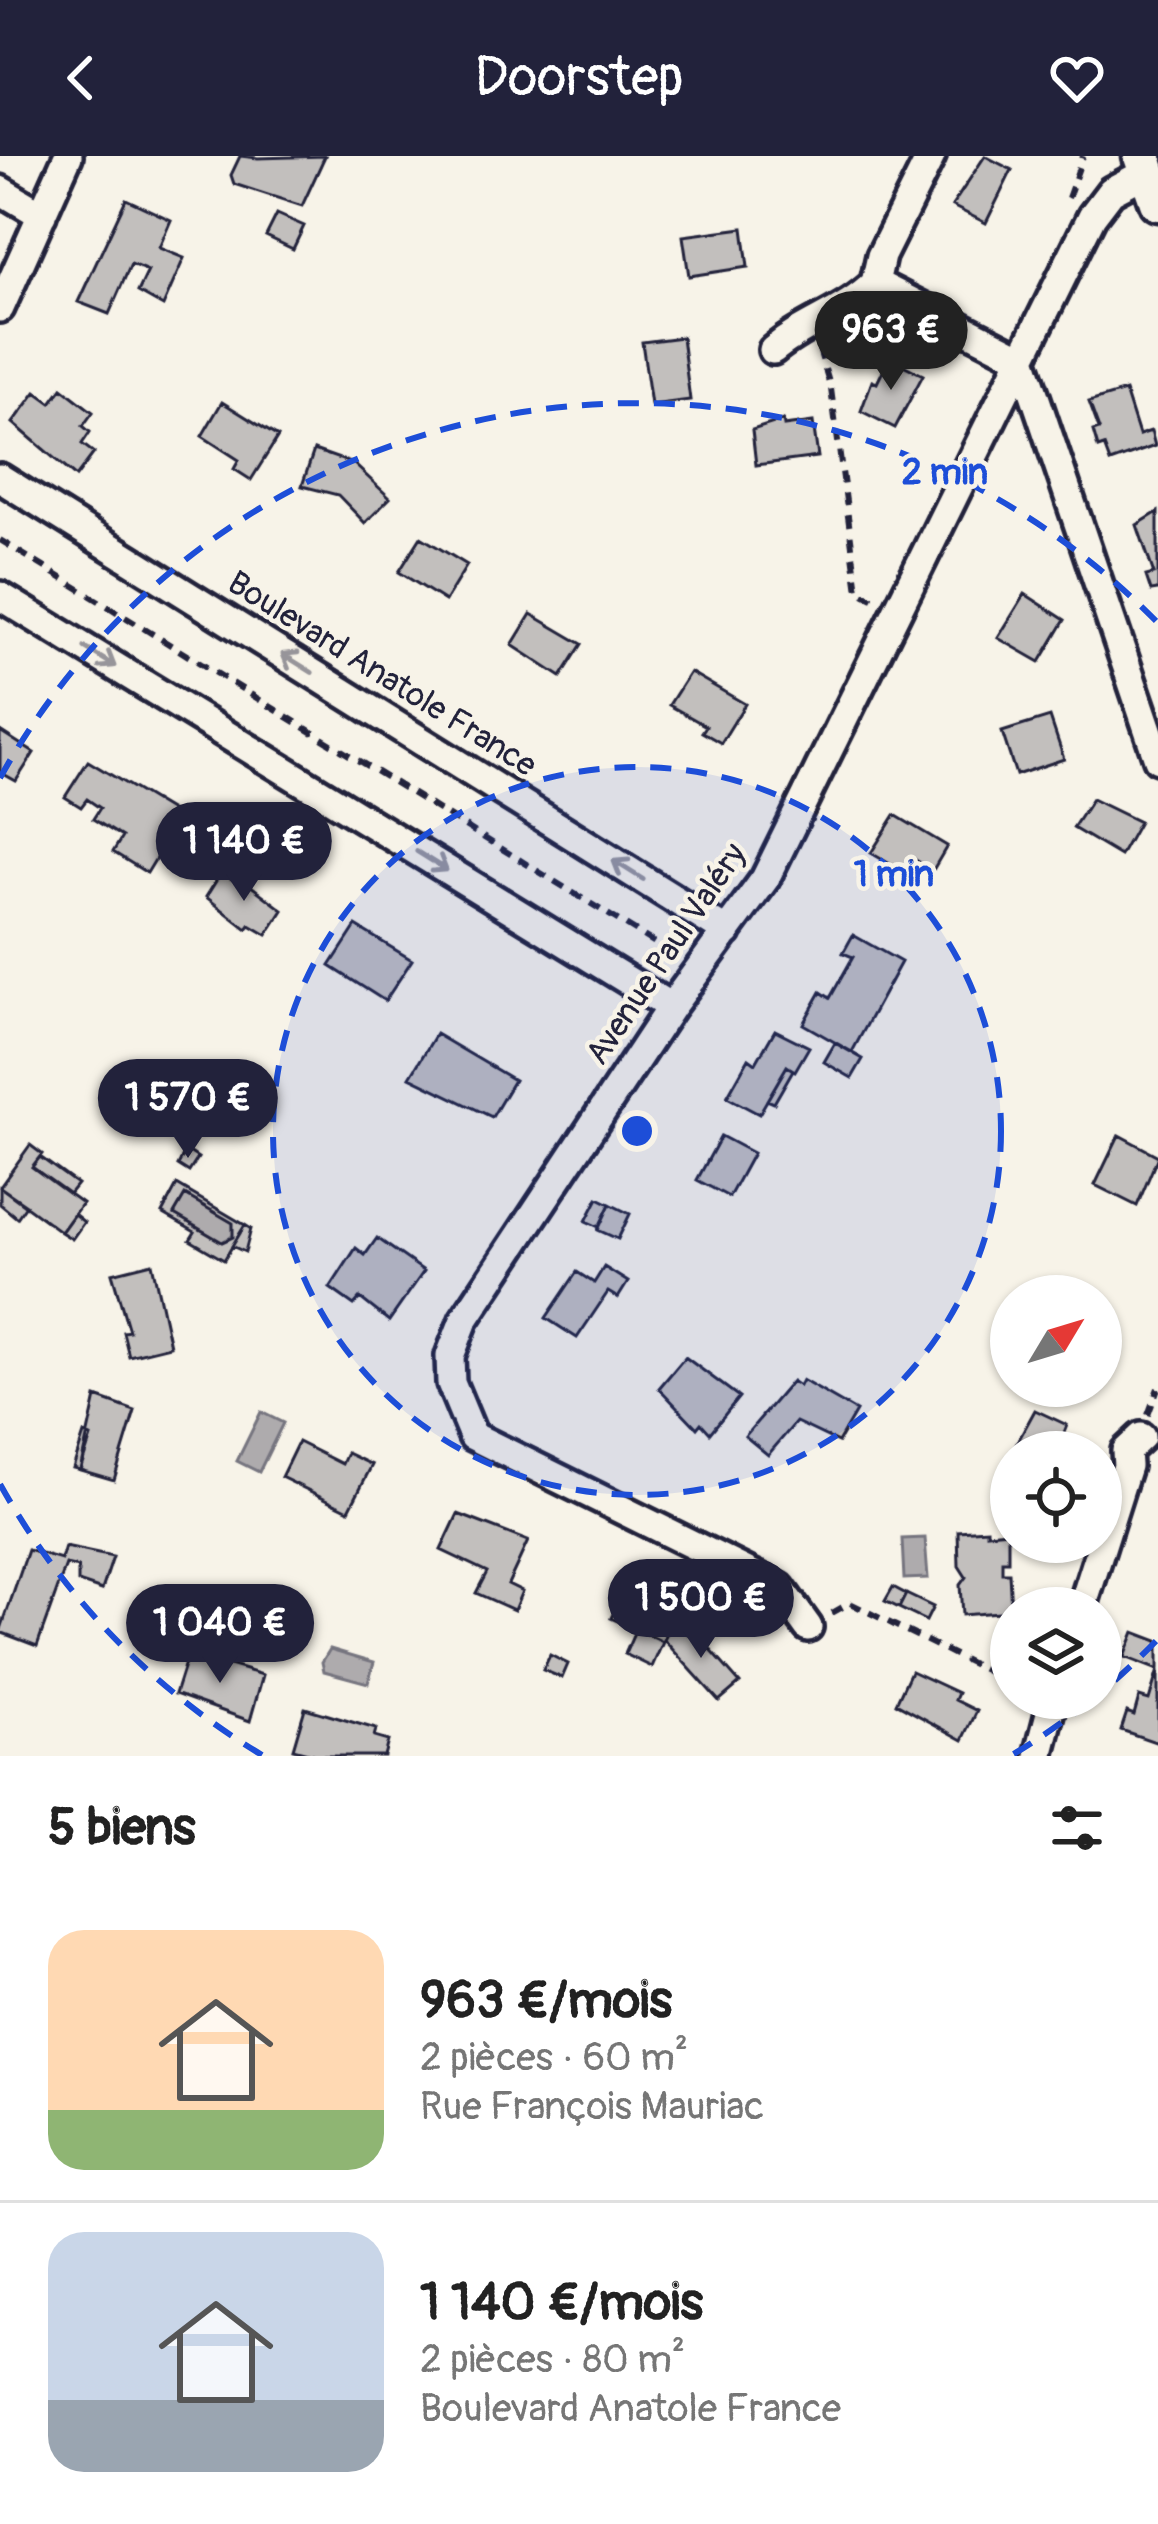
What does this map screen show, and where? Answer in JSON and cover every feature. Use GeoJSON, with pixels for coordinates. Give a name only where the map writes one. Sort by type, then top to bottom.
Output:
{"type":"FeatureCollection","features":[{"type":"Feature","properties":{"kind":"street"},"geometry":{"type":"LineString","coordinates":[[0,308],[68,156]]}},
{"type":"Feature","properties":{"kind":"street"},"geometry":{"type":"LineString","coordinates":[[773,350],[812,323],[851,307],[875,283],[881,256],[931,156]]}},
{"type":"Feature","properties":{"kind":"street","name":"Avenue Paul Valéry"},"geometry":{"type":"LineString","coordinates":[[808,1627],[780,1588],[473,1436],[451,1383],[450,1356],[464,1320],[671,1007],[765,880],[1102,200],[1149,177]]}},
{"type":"Feature","properties":{"kind":"street"},"geometry":{"type":"LineString","coordinates":[[0,190],[42,214]]}},
{"type":"Feature","properties":{"kind":"street"},"geometry":{"type":"LineString","coordinates":[[875,283],[1022,358],[1158,759]]}},
{"type":"Feature","properties":{"kind":"street","name":"Boulevard Anatole France"},"geometry":{"type":"LineString","coordinates":[[0,478],[727,932]]}},
{"type":"Feature","properties":{"kind":"street"},"geometry":{"type":"LineString","coordinates":[[0,596],[671,1007]]}},
{"type":"Feature","properties":{"kind":"street"},"geometry":{"type":"LineString","coordinates":[[1089,1587],[1127,1466],[1126,1451],[1141,1437]]}},
{"type":"Feature","properties":{"kind":"street"},"geometry":{"type":"LineString","coordinates":[[1040,1756],[1049,1719]]}},
{"type":"Feature","properties":{"kind":"path"},"geometry":{"type":"LineString","coordinates":[[1065,202],[1083,156]]}},
{"type":"Feature","properties":{"kind":"path"},"geometry":{"type":"LineString","coordinates":[[812,323],[831,389],[857,592],[898,611]]}},
{"type":"Feature","properties":{"kind":"path"},"geometry":{"type":"LineString","coordinates":[[0,540],[699,970]]}},
{"type":"Feature","properties":{"kind":"path"},"geometry":{"type":"LineString","coordinates":[[808,1627],[850,1603],[990,1673]]}},
{"type":"Feature","properties":{"kind":"shaded area"},"geometry":{"type":"Polygon","coordinates":[[[185,1195],[233,1223],[234,1235],[222,1242],[174,1214],[185,1195]]]}},
{"type":"Feature","properties":{"kind":"shaded area"},"geometry":{"type":"Polygon","coordinates":[[[261,1412],[283,1423],[259,1472],[237,1461],[261,1412]]]}},
{"type":"Feature","properties":{"kind":"shaded area"},"geometry":{"type":"Polygon","coordinates":[[[925,1538],[928,1578],[904,1579],[902,1539],[925,1538]]]}},
{"type":"Feature","properties":{"kind":"shaded area"},"geometry":{"type":"Polygon","coordinates":[[[330,1649],[374,1662],[368,1683],[324,1671],[322,1662],[330,1649]]]}},
{"type":"Feature","properties":{"kind":"building"},"geometry":{"type":"Polygon","coordinates":[[[240,156],[325,156],[302,206],[234,184],[231,175],[240,156]]]}},
{"type":"Feature","properties":{"kind":"building"},"geometry":{"type":"Polygon","coordinates":[[[985,156],[1012,170],[986,223],[952,206],[985,156]]]}},
{"type":"Feature","properties":{"kind":"building"},"geometry":{"type":"Polygon","coordinates":[[[126,199],[171,220],[159,248],[184,258],[163,306],[138,292],[148,271],[131,264],[109,314],[78,302],[126,199]]]}},
{"type":"Feature","properties":{"kind":"building"},"geometry":{"type":"Polygon","coordinates":[[[277,214],[304,226],[293,249],[266,236],[277,214]]]}},
{"type":"Feature","properties":{"kind":"building"},"geometry":{"type":"Polygon","coordinates":[[[743,228],[748,267],[689,276],[683,236],[743,228]]]}},
{"type":"Feature","properties":{"kind":"building"},"geometry":{"type":"Polygon","coordinates":[[[682,337],[690,400],[651,405],[642,342],[682,337]]]}},
{"type":"Feature","properties":{"kind":"building"},"geometry":{"type":"Polygon","coordinates":[[[889,358],[923,375],[895,428],[861,411],[872,381],[877,383],[889,358]]]}},
{"type":"Feature","properties":{"kind":"building"},"geometry":{"type":"Polygon","coordinates":[[[62,388],[93,412],[83,426],[90,432],[82,444],[94,453],[76,477],[13,423],[36,392],[51,403],[62,388]]]}},
{"type":"Feature","properties":{"kind":"building"},"geometry":{"type":"Polygon","coordinates":[[[1125,391],[1139,435],[1151,431],[1155,446],[1110,462],[1104,446],[1098,448],[1093,431],[1099,429],[1089,402],[1125,391]]]}},
{"type":"Feature","properties":{"kind":"building"},"geometry":{"type":"Polygon","coordinates":[[[222,402],[278,437],[251,480],[234,469],[239,460],[202,436],[222,402]]]}},
{"type":"Feature","properties":{"kind":"building"},"geometry":{"type":"Polygon","coordinates":[[[783,420],[784,426],[813,422],[818,457],[756,465],[752,430],[783,420]]]}},
{"type":"Feature","properties":{"kind":"building"},"geometry":{"type":"Polygon","coordinates":[[[314,450],[354,464],[390,498],[365,523],[338,495],[302,486],[314,450]]]}},
{"type":"Feature","properties":{"kind":"building"},"geometry":{"type":"Polygon","coordinates":[[[1158,512],[1158,590],[1151,591],[1146,576],[1154,574],[1137,525],[1158,512]]]}},
{"type":"Feature","properties":{"kind":"building"},"geometry":{"type":"Polygon","coordinates":[[[421,537],[467,565],[445,601],[399,572],[421,537]]]}},
{"type":"Feature","properties":{"kind":"building"},"geometry":{"type":"Polygon","coordinates":[[[1025,594],[1065,620],[1040,662],[998,638],[1025,594]]]}},
{"type":"Feature","properties":{"kind":"building"},"geometry":{"type":"Polygon","coordinates":[[[531,614],[582,644],[561,677],[512,645],[531,614]]]}},
{"type":"Feature","properties":{"kind":"building"},"geometry":{"type":"Polygon","coordinates":[[[690,672],[745,704],[721,743],[702,732],[706,726],[669,705],[690,672]]]}},
{"type":"Feature","properties":{"kind":"building"},"geometry":{"type":"Polygon","coordinates":[[[1050,717],[1064,759],[1016,775],[1002,732],[1050,717]]]}},
{"type":"Feature","properties":{"kind":"building"},"geometry":{"type":"Polygon","coordinates":[[[0,731],[34,753],[16,781],[0,772],[0,731]]]}},
{"type":"Feature","properties":{"kind":"building"},"geometry":{"type":"Polygon","coordinates":[[[88,761],[181,817],[147,873],[113,852],[122,837],[93,819],[100,808],[87,799],[81,807],[65,797],[88,761]]]}},
{"type":"Feature","properties":{"kind":"building"},"geometry":{"type":"Polygon","coordinates":[[[1092,799],[1139,822],[1120,856],[1073,828],[1092,799]]]}},
{"type":"Feature","properties":{"kind":"building"},"geometry":{"type":"Polygon","coordinates":[[[895,815],[947,846],[933,870],[912,858],[904,872],[871,853],[895,815]]]}},
{"type":"Feature","properties":{"kind":"building"},"geometry":{"type":"Polygon","coordinates":[[[221,873],[239,883],[242,879],[283,910],[267,935],[250,925],[247,929],[206,897],[221,873]]]}},
{"type":"Feature","properties":{"kind":"building"},"geometry":{"type":"Polygon","coordinates":[[[356,926],[412,960],[385,1001],[330,966],[356,926]]]}},
{"type":"Feature","properties":{"kind":"building"},"geometry":{"type":"Polygon","coordinates":[[[853,935],[901,962],[852,1052],[803,1024],[821,992],[830,998],[853,957],[843,953],[853,935]]]}},
{"type":"Feature","properties":{"kind":"building"},"geometry":{"type":"Polygon","coordinates":[[[775,1030],[809,1047],[795,1071],[787,1066],[759,1114],[727,1097],[749,1058],[756,1063],[775,1030]]]}},
{"type":"Feature","properties":{"kind":"building"},"geometry":{"type":"Polygon","coordinates":[[[436,1034],[514,1080],[492,1117],[410,1077],[436,1034]]]}},
{"type":"Feature","properties":{"kind":"building"},"geometry":{"type":"Polygon","coordinates":[[[835,1043],[863,1059],[852,1078],[824,1062],[835,1043]]]}},
{"type":"Feature","properties":{"kind":"building"},"geometry":{"type":"Polygon","coordinates":[[[787,1066],[793,1070],[774,1103],[767,1100],[787,1066]]]}},
{"type":"Feature","properties":{"kind":"building"},"geometry":{"type":"Polygon","coordinates":[[[1119,1135],[1158,1156],[1137,1206],[1095,1185],[1119,1135]]]}},
{"type":"Feature","properties":{"kind":"building"},"geometry":{"type":"Polygon","coordinates":[[[721,1136],[753,1153],[729,1197],[697,1180],[721,1136]]]}},
{"type":"Feature","properties":{"kind":"building"},"geometry":{"type":"Polygon","coordinates":[[[30,1145],[42,1154],[32,1167],[82,1203],[61,1232],[0,1187],[30,1145]]]}},
{"type":"Feature","properties":{"kind":"building"},"geometry":{"type":"Polygon","coordinates":[[[186,1150],[198,1158],[189,1172],[178,1165],[186,1150]]]}},
{"type":"Feature","properties":{"kind":"building"},"geometry":{"type":"Polygon","coordinates":[[[40,1157],[77,1184],[69,1194],[32,1167],[40,1157]]]}},
{"type":"Feature","properties":{"kind":"building"},"geometry":{"type":"Polygon","coordinates":[[[177,1185],[245,1225],[224,1260],[190,1240],[195,1232],[162,1213],[177,1185]],[[185,1195],[174,1214],[222,1242],[233,1237],[233,1223],[185,1195]]]}},
{"type":"Feature","properties":{"kind":"building"},"geometry":{"type":"Polygon","coordinates":[[[0,1187],[26,1205],[17,1218],[0,1204],[0,1187]]]}},
{"type":"Feature","properties":{"kind":"building"},"geometry":{"type":"Polygon","coordinates":[[[598,1198],[610,1204],[599,1227],[586,1221],[598,1198]]]}},
{"type":"Feature","properties":{"kind":"building"},"geometry":{"type":"Polygon","coordinates":[[[610,1204],[630,1214],[618,1239],[598,1230],[610,1204]]]}},
{"type":"Feature","properties":{"kind":"building"},"geometry":{"type":"Polygon","coordinates":[[[74,1214],[84,1222],[72,1239],[61,1232],[74,1214]]]}},
{"type":"Feature","properties":{"kind":"building"},"geometry":{"type":"Polygon","coordinates":[[[245,1225],[251,1229],[245,1252],[232,1246],[245,1225]]]}},
{"type":"Feature","properties":{"kind":"building"},"geometry":{"type":"Polygon","coordinates":[[[377,1238],[424,1271],[389,1321],[360,1298],[354,1305],[330,1288],[356,1248],[365,1255],[377,1238]]]}},
{"type":"Feature","properties":{"kind":"building"},"geometry":{"type":"Polygon","coordinates":[[[152,1263],[170,1346],[129,1356],[123,1332],[129,1331],[112,1273],[152,1263]]]}},
{"type":"Feature","properties":{"kind":"building"},"geometry":{"type":"Polygon","coordinates":[[[604,1267],[628,1282],[618,1298],[608,1292],[577,1338],[546,1318],[577,1272],[594,1283],[604,1267]]]}},
{"type":"Feature","properties":{"kind":"building"},"geometry":{"type":"Polygon","coordinates":[[[685,1357],[739,1397],[710,1433],[701,1423],[697,1428],[659,1388],[685,1357]]]}},
{"type":"Feature","properties":{"kind":"building"},"geometry":{"type":"Polygon","coordinates":[[[802,1380],[856,1411],[838,1442],[796,1422],[768,1455],[745,1436],[792,1381],[799,1386],[802,1380]]]}},
{"type":"Feature","properties":{"kind":"building"},"geometry":{"type":"Polygon","coordinates":[[[96,1397],[135,1411],[114,1480],[80,1470],[96,1397]]]}},
{"type":"Feature","properties":{"kind":"building"},"geometry":{"type":"Polygon","coordinates":[[[1035,1410],[1067,1425],[1065,1431],[1024,1431],[1035,1410]]]}},
{"type":"Feature","properties":{"kind":"building"},"geometry":{"type":"Polygon","coordinates":[[[84,1434],[91,1437],[80,1470],[73,1468],[84,1434]]]}},
{"type":"Feature","properties":{"kind":"building"},"geometry":{"type":"Polygon","coordinates":[[[298,1442],[342,1464],[347,1453],[372,1465],[349,1510],[281,1477],[298,1442]]]}},
{"type":"Feature","properties":{"kind":"building"},"geometry":{"type":"Polygon","coordinates":[[[458,1514],[528,1541],[508,1584],[522,1591],[514,1610],[476,1593],[487,1572],[441,1550],[458,1514]]]}},
{"type":"Feature","properties":{"kind":"building"},"geometry":{"type":"Polygon","coordinates":[[[987,1529],[990,1563],[1002,1563],[1002,1573],[1009,1573],[1010,1587],[990,1587],[990,1613],[962,1615],[960,1585],[966,1577],[959,1566],[958,1531],[987,1529]]]}},
{"type":"Feature","properties":{"kind":"building"},"geometry":{"type":"Polygon","coordinates":[[[65,1547],[113,1557],[102,1590],[78,1582],[78,1568],[66,1565],[37,1646],[0,1632],[28,1550],[61,1560],[65,1547]]]}},
{"type":"Feature","properties":{"kind":"building"},"geometry":{"type":"Polygon","coordinates":[[[626,1587],[678,1611],[663,1642],[611,1618],[626,1587]]]}},
{"type":"Feature","properties":{"kind":"building"},"geometry":{"type":"Polygon","coordinates":[[[893,1587],[906,1594],[899,1608],[885,1601],[893,1587]]]}},
{"type":"Feature","properties":{"kind":"building"},"geometry":{"type":"Polygon","coordinates":[[[906,1594],[933,1607],[926,1621],[899,1608],[906,1594]]]}},
{"type":"Feature","properties":{"kind":"building"},"geometry":{"type":"Polygon","coordinates":[[[673,1621],[688,1634],[693,1630],[740,1683],[719,1701],[664,1640],[673,1621]]]}},
{"type":"Feature","properties":{"kind":"building"},"geometry":{"type":"Polygon","coordinates":[[[636,1629],[663,1642],[652,1667],[625,1654],[636,1629]]]}},
{"type":"Feature","properties":{"kind":"building"},"geometry":{"type":"Polygon","coordinates":[[[1134,1632],[1158,1641],[1158,1670],[1124,1657],[1134,1632]]]}},
{"type":"Feature","properties":{"kind":"building"},"geometry":{"type":"Polygon","coordinates":[[[188,1653],[263,1675],[250,1721],[175,1694],[188,1653]]]}},
{"type":"Feature","properties":{"kind":"building"},"geometry":{"type":"Polygon","coordinates":[[[550,1655],[568,1664],[562,1678],[543,1670],[550,1655]]]}},
{"type":"Feature","properties":{"kind":"building"},"geometry":{"type":"Polygon","coordinates":[[[1158,1670],[1158,1743],[1121,1730],[1127,1712],[1134,1715],[1139,1697],[1149,1700],[1158,1670]]]}},
{"type":"Feature","properties":{"kind":"building"},"geometry":{"type":"Polygon","coordinates":[[[911,1671],[958,1693],[955,1700],[977,1711],[963,1740],[896,1703],[911,1671]]]}},
{"type":"Feature","properties":{"kind":"building"},"geometry":{"type":"Polygon","coordinates":[[[305,1708],[376,1729],[374,1737],[388,1741],[384,1756],[319,1756],[293,1749],[305,1708]]]}}]}
